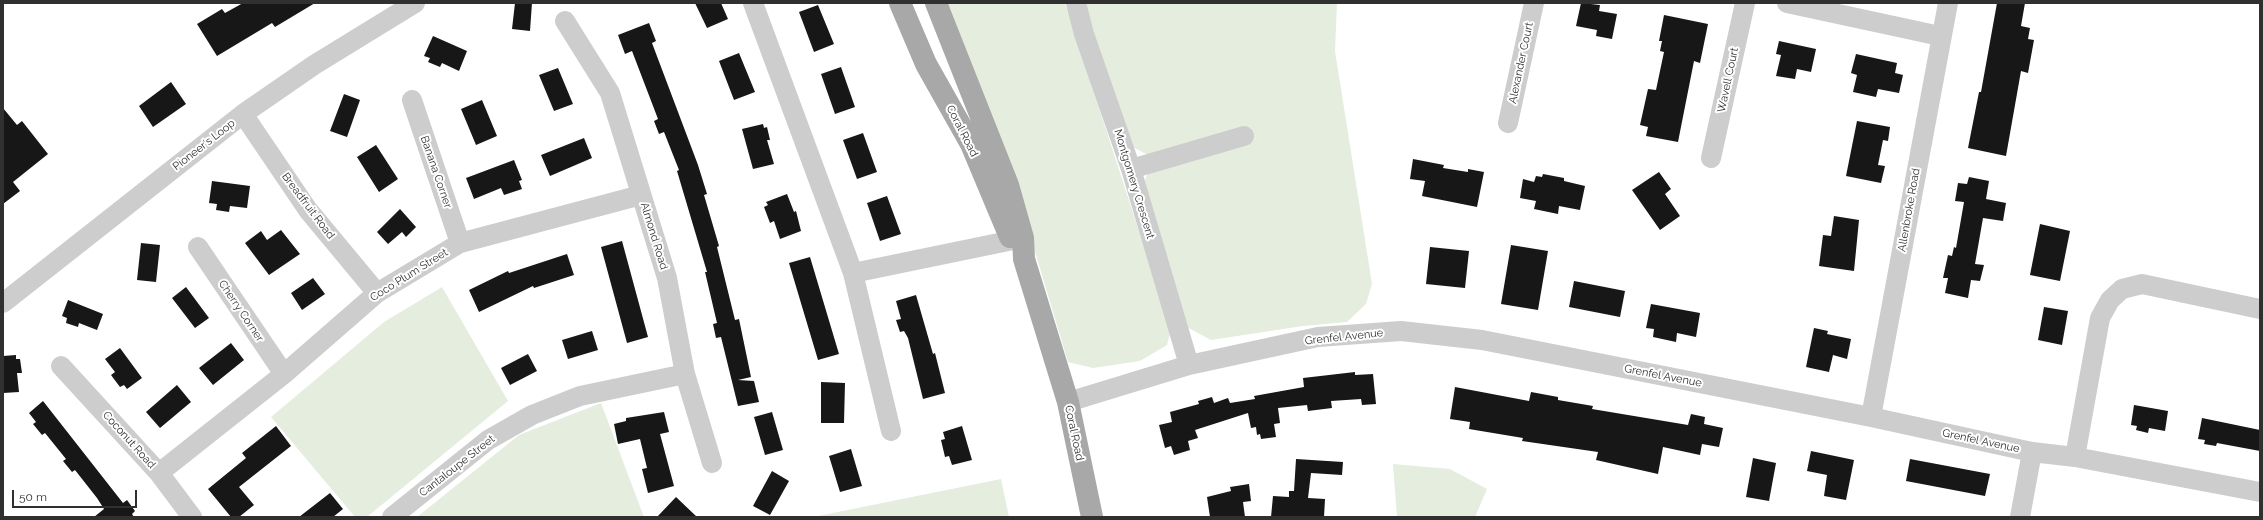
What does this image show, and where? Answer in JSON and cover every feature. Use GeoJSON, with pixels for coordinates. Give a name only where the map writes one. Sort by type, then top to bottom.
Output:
{"type":"FeatureCollection","features":[{"type":"Feature","properties":{"kind":"main road","name":"Coral Road"},"geometry":{"type":"LineString","coordinates":[[900,3],[926,64],[971,144],[1019,246]]}},
{"type":"Feature","properties":{"kind":"main road","name":"Coral Road"},"geometry":{"type":"LineString","coordinates":[[936,3],[1008,185],[1019,246],[1068,402],[1092,517]]}},
{"type":"Feature","properties":{"kind":"street","name":"Pioneer's Loop"},"geometry":{"type":"LineString","coordinates":[[3,303],[243,114],[314,65],[415,3]]}},
{"type":"Feature","properties":{"kind":"street"},"geometry":{"type":"LineString","coordinates":[[753,3],[853,273],[891,431]]}},
{"type":"Feature","properties":{"kind":"street","name":"Montgomery Crescent"},"geometry":{"type":"LineString","coordinates":[[1076,3],[1084,34],[1130,169],[1189,365]]}},
{"type":"Feature","properties":{"kind":"street","name":"Alexander Court"},"geometry":{"type":"LineString","coordinates":[[1508,123],[1534,3]]}},
{"type":"Feature","properties":{"kind":"street","name":"Wavell Court"},"geometry":{"type":"LineString","coordinates":[[1711,158],[1745,3]]}},
{"type":"Feature","properties":{"kind":"street"},"geometry":{"type":"LineString","coordinates":[[1787,3],[1940,36]]}},
{"type":"Feature","properties":{"kind":"street","name":"Allenbroke Road"},"geometry":{"type":"LineString","coordinates":[[1871,417],[1940,36],[1948,3]]}},
{"type":"Feature","properties":{"kind":"street","name":"Almond Road"},"geometry":{"type":"LineString","coordinates":[[565,20],[610,93],[672,296],[685,374],[712,463]]}},
{"type":"Feature","properties":{"kind":"street","name":"Banana Corner"},"geometry":{"type":"LineString","coordinates":[[412,100],[460,243]]}},
{"type":"Feature","properties":{"kind":"street","name":"Breadfruit Road"},"geometry":{"type":"LineString","coordinates":[[243,114],[308,210],[377,293]]}},
{"type":"Feature","properties":{"kind":"street"},"geometry":{"type":"LineString","coordinates":[[1130,169],[1244,136]]}},
{"type":"Feature","properties":{"kind":"street","name":"Coco Plum Street"},"geometry":{"type":"LineString","coordinates":[[159,473],[284,374],[377,293],[460,243],[641,195]]}},
{"type":"Feature","properties":{"kind":"street"},"geometry":{"type":"LineString","coordinates":[[853,273],[1019,246]]}},
{"type":"Feature","properties":{"kind":"street","name":"Cherry Corner"},"geometry":{"type":"LineString","coordinates":[[198,247],[284,374]]}},
{"type":"Feature","properties":{"kind":"street"},"geometry":{"type":"LineString","coordinates":[[2075,457],[2100,318],[2110,300],[2122,289],[2142,284],[2260,309]]}},
{"type":"Feature","properties":{"kind":"street","name":"Grenfel Avenue"},"geometry":{"type":"LineString","coordinates":[[1068,402],[1189,365],[1318,337],[1400,331],[1482,340],[1871,417],[2032,452],[2075,457],[2260,492]]}},
{"type":"Feature","properties":{"kind":"street","name":"Coconut Road"},"geometry":{"type":"LineString","coordinates":[[61,366],[159,473],[192,517]]}},
{"type":"Feature","properties":{"kind":"street","name":"Cantaloupe Street"},"geometry":{"type":"LineString","coordinates":[[392,517],[488,440],[532,415],[580,396],[685,374]]}},
{"type":"Feature","properties":{"kind":"street"},"geometry":{"type":"LineString","coordinates":[[2020,517],[2032,452]]}},
{"type":"Feature","properties":{"kind":"shaded area"},"geometry":{"type":"Polygon","coordinates":[[[943,3],[1065,3],[1171,330],[1167,345],[1140,361],[1093,368],[1068,362],[1030,235],[943,3]]]}},
{"type":"Feature","properties":{"kind":"shaded area"},"geometry":{"type":"Polygon","coordinates":[[[1081,3],[1337,3],[1335,51],[1372,284],[1366,304],[1347,322],[1303,326],[1211,340],[1183,325],[1143,186],[1148,172],[1251,133],[1244,126],[1202,143],[1148,155],[1127,144],[1081,3]]]}},
{"type":"Feature","properties":{"kind":"shaded area"},"geometry":{"type":"Polygon","coordinates":[[[442,287],[508,401],[367,517],[355,517],[271,417],[384,322],[442,287]]]}},
{"type":"Feature","properties":{"kind":"shaded area"},"geometry":{"type":"Polygon","coordinates":[[[601,403],[644,517],[417,517],[519,435],[601,403]]]}},
{"type":"Feature","properties":{"kind":"shaded area"},"geometry":{"type":"Polygon","coordinates":[[[1393,464],[1450,469],[1487,489],[1475,517],[1397,517],[1393,464]]]}},
{"type":"Feature","properties":{"kind":"shaded area"},"geometry":{"type":"Polygon","coordinates":[[[1001,479],[1009,517],[814,517],[818,516],[1001,479]]]}},
{"type":"Feature","properties":{"kind":"building"},"geometry":{"type":"Polygon","coordinates":[[[243,3],[315,3],[275,27],[272,23],[217,56],[197,24],[222,9],[225,13],[243,3]]]}},
{"type":"Feature","properties":{"kind":"building"},"geometry":{"type":"Polygon","coordinates":[[[515,3],[532,3],[530,31],[512,29],[515,3]]]}},
{"type":"Feature","properties":{"kind":"building"},"geometry":{"type":"Polygon","coordinates":[[[695,3],[721,3],[728,19],[707,28],[695,3]]]}},
{"type":"Feature","properties":{"kind":"building"},"geometry":{"type":"Polygon","coordinates":[[[1581,3],[1600,5],[1599,11],[1617,14],[1612,39],[1596,36],[1597,30],[1576,26],[1581,3]]]}},
{"type":"Feature","properties":{"kind":"building"},"geometry":{"type":"Polygon","coordinates":[[[1997,3],[2025,3],[2021,26],[2030,28],[2028,39],[2034,40],[2028,73],[2021,71],[2006,156],[1968,148],[1979,92],[1981,92],[1997,3]]]}},
{"type":"Feature","properties":{"kind":"building"},"geometry":{"type":"Polygon","coordinates":[[[818,5],[834,44],[814,52],[799,12],[818,5]]]}},
{"type":"Feature","properties":{"kind":"building"},"geometry":{"type":"Polygon","coordinates":[[[1664,15],[1708,24],[1700,63],[1694,61],[1678,142],[1646,136],[1648,127],[1640,125],[1648,89],[1656,90],[1664,52],[1660,51],[1662,41],[1659,41],[1664,15]]]}},
{"type":"Feature","properties":{"kind":"building"},"geometry":{"type":"Polygon","coordinates":[[[649,23],[656,41],[652,43],[698,165],[707,194],[704,195],[719,246],[717,247],[735,320],[739,319],[751,377],[738,380],[754,381],[759,402],[738,406],[721,337],[716,338],[713,324],[717,323],[705,272],[707,272],[677,171],[679,170],[664,132],[659,134],[654,121],[658,119],[632,51],[625,54],[618,35],[649,23]]]}},
{"type":"Feature","properties":{"kind":"building"},"geometry":{"type":"Polygon","coordinates":[[[433,36],[467,51],[459,71],[442,63],[440,67],[428,62],[430,58],[424,56],[433,36]]]}},
{"type":"Feature","properties":{"kind":"building"},"geometry":{"type":"Polygon","coordinates":[[[1779,41],[1816,49],[1811,72],[1797,69],[1795,79],[1776,76],[1781,55],[1776,54],[1779,41]]]}},
{"type":"Feature","properties":{"kind":"building"},"geometry":{"type":"Polygon","coordinates":[[[739,53],[755,92],[734,100],[719,61],[739,53]]]}},
{"type":"Feature","properties":{"kind":"building"},"geometry":{"type":"Polygon","coordinates":[[[1856,54],[1897,63],[1895,73],[1903,75],[1899,93],[1878,89],[1876,97],[1853,92],[1857,75],[1851,73],[1856,54]]]}},
{"type":"Feature","properties":{"kind":"building"},"geometry":{"type":"Polygon","coordinates":[[[841,67],[855,107],[835,114],[821,74],[841,67]]]}},
{"type":"Feature","properties":{"kind":"building"},"geometry":{"type":"Polygon","coordinates":[[[558,68],[573,104],[554,111],[539,75],[558,68]]]}},
{"type":"Feature","properties":{"kind":"building"},"geometry":{"type":"Polygon","coordinates":[[[171,82],[186,104],[153,127],[139,106],[171,82]]]}},
{"type":"Feature","properties":{"kind":"building"},"geometry":{"type":"Polygon","coordinates":[[[344,94],[360,100],[347,137],[330,131],[344,94]]]}},
{"type":"Feature","properties":{"kind":"building"},"geometry":{"type":"Polygon","coordinates":[[[482,100],[497,136],[476,145],[461,109],[482,100]]]}},
{"type":"Feature","properties":{"kind":"building"},"geometry":{"type":"Polygon","coordinates":[[[3,108],[17,125],[22,121],[48,154],[13,182],[20,191],[3,204],[3,108]]]}},
{"type":"Feature","properties":{"kind":"building"},"geometry":{"type":"Polygon","coordinates":[[[1857,121],[1890,127],[1888,141],[1883,140],[1878,165],[1885,166],[1881,183],[1846,176],[1857,121]]]}},
{"type":"Feature","properties":{"kind":"building"},"geometry":{"type":"Polygon","coordinates":[[[763,124],[764,128],[767,127],[770,140],[767,140],[774,164],[753,169],[742,129],[763,124]]]}},
{"type":"Feature","properties":{"kind":"building"},"geometry":{"type":"Polygon","coordinates":[[[863,133],[877,172],[857,179],[843,140],[863,133]]]}},
{"type":"Feature","properties":{"kind":"building"},"geometry":{"type":"Polygon","coordinates":[[[584,138],[592,158],[550,176],[541,155],[584,138]]]}},
{"type":"Feature","properties":{"kind":"building"},"geometry":{"type":"Polygon","coordinates":[[[376,145],[398,179],[379,192],[357,157],[376,145]]]}},
{"type":"Feature","properties":{"kind":"building"},"geometry":{"type":"Polygon","coordinates":[[[1413,159],[1444,165],[1443,168],[1468,172],[1468,169],[1484,172],[1477,207],[1422,196],[1425,181],[1410,179],[1413,159]]]}},
{"type":"Feature","properties":{"kind":"building"},"geometry":{"type":"Polygon","coordinates":[[[514,160],[522,180],[519,181],[522,189],[504,195],[501,188],[474,199],[466,178],[514,160]]]}},
{"type":"Feature","properties":{"kind":"building"},"geometry":{"type":"Polygon","coordinates":[[[1659,172],[1671,189],[1665,194],[1680,216],[1660,230],[1632,190],[1659,172]]]}},
{"type":"Feature","properties":{"kind":"building"},"geometry":{"type":"Polygon","coordinates":[[[1543,174],[1564,178],[1564,181],[1585,186],[1580,210],[1559,206],[1558,214],[1534,209],[1536,201],[1520,198],[1523,179],[1534,182],[1536,176],[1542,177],[1543,174]]]}},
{"type":"Feature","properties":{"kind":"building"},"geometry":{"type":"Polygon","coordinates":[[[1969,177],[1989,181],[1986,199],[2006,203],[2003,221],[1983,218],[1975,264],[1984,265],[1980,281],[1971,280],[1968,298],[1945,293],[1948,278],[1943,278],[1948,255],[1952,256],[1954,247],[1956,248],[1964,202],[1955,201],[1958,183],[1967,184],[1969,177]]]}},
{"type":"Feature","properties":{"kind":"building"},"geometry":{"type":"Polygon","coordinates":[[[212,181],[250,186],[247,208],[230,206],[229,212],[216,210],[217,204],[209,203],[212,181]]]}},
{"type":"Feature","properties":{"kind":"building"},"geometry":{"type":"Polygon","coordinates":[[[787,194],[794,212],[796,211],[801,231],[780,239],[774,221],[770,223],[764,207],[768,205],[766,202],[787,194]]]}},
{"type":"Feature","properties":{"kind":"building"},"geometry":{"type":"Polygon","coordinates":[[[887,196],[901,234],[880,241],[867,203],[887,196]]]}},
{"type":"Feature","properties":{"kind":"building"},"geometry":{"type":"Polygon","coordinates":[[[400,209],[416,227],[406,237],[402,232],[388,244],[377,232],[400,209]]]}},
{"type":"Feature","properties":{"kind":"building"},"geometry":{"type":"Polygon","coordinates":[[[1834,216],[1859,220],[1854,271],[1819,266],[1823,235],[1831,236],[1834,216]]]}},
{"type":"Feature","properties":{"kind":"building"},"geometry":{"type":"Polygon","coordinates":[[[2040,224],[2070,231],[2060,281],[2030,275],[2040,224]]]}},
{"type":"Feature","properties":{"kind":"building"},"geometry":{"type":"Polygon","coordinates":[[[281,230],[300,254],[269,275],[245,243],[261,231],[267,240],[281,230]]]}},
{"type":"Feature","properties":{"kind":"building"},"geometry":{"type":"Polygon","coordinates":[[[622,241],[648,337],[627,343],[601,247],[622,241]]]}},
{"type":"Feature","properties":{"kind":"building"},"geometry":{"type":"Polygon","coordinates":[[[141,243],[160,245],[156,282],[137,280],[141,243]]]}},
{"type":"Feature","properties":{"kind":"building"},"geometry":{"type":"Polygon","coordinates":[[[1511,245],[1548,251],[1538,310],[1501,304],[1511,245]]]}},
{"type":"Feature","properties":{"kind":"building"},"geometry":{"type":"Polygon","coordinates":[[[1430,247],[1469,251],[1465,288],[1426,284],[1430,247]]]}},
{"type":"Feature","properties":{"kind":"building"},"geometry":{"type":"Polygon","coordinates":[[[567,254],[574,275],[534,288],[533,286],[479,312],[469,290],[508,271],[509,273],[567,254]]]}},
{"type":"Feature","properties":{"kind":"building"},"geometry":{"type":"Polygon","coordinates":[[[810,257],[839,354],[818,360],[789,263],[810,257]]]}},
{"type":"Feature","properties":{"kind":"building"},"geometry":{"type":"Polygon","coordinates":[[[313,278],[325,294],[302,310],[291,293],[313,278]]]}},
{"type":"Feature","properties":{"kind":"building"},"geometry":{"type":"Polygon","coordinates":[[[1574,281],[1625,291],[1620,317],[1569,307],[1574,281]]]}},
{"type":"Feature","properties":{"kind":"building"},"geometry":{"type":"Polygon","coordinates":[[[186,287],[209,318],[195,328],[172,298],[186,287]]]}},
{"type":"Feature","properties":{"kind":"building"},"geometry":{"type":"Polygon","coordinates":[[[916,295],[933,354],[935,353],[945,393],[923,399],[908,338],[904,331],[900,332],[896,320],[901,319],[896,301],[916,295]]]}},
{"type":"Feature","properties":{"kind":"building"},"geometry":{"type":"Polygon","coordinates":[[[68,300],[103,314],[97,330],[79,323],[78,327],[66,323],[67,318],[62,316],[68,300]]]}},
{"type":"Feature","properties":{"kind":"building"},"geometry":{"type":"Polygon","coordinates":[[[1651,304],[1700,313],[1696,337],[1677,333],[1676,342],[1653,337],[1654,329],[1646,328],[1651,304]]]}},
{"type":"Feature","properties":{"kind":"building"},"geometry":{"type":"Polygon","coordinates":[[[2044,307],[2068,311],[2062,345],[2038,340],[2044,307]]]}},
{"type":"Feature","properties":{"kind":"building"},"geometry":{"type":"Polygon","coordinates":[[[1814,328],[1828,331],[1827,334],[1851,339],[1847,359],[1833,355],[1829,372],[1806,367],[1814,328]]]}},
{"type":"Feature","properties":{"kind":"building"},"geometry":{"type":"Polygon","coordinates":[[[592,331],[598,350],[568,359],[562,340],[592,331]]]}},
{"type":"Feature","properties":{"kind":"building"},"geometry":{"type":"Polygon","coordinates":[[[231,343],[244,360],[213,385],[199,368],[231,343]]]}},
{"type":"Feature","properties":{"kind":"building"},"geometry":{"type":"Polygon","coordinates":[[[120,348],[142,378],[127,389],[124,385],[120,387],[111,375],[115,372],[105,359],[120,348]]]}},
{"type":"Feature","properties":{"kind":"building"},"geometry":{"type":"Polygon","coordinates":[[[528,354],[537,371],[510,385],[501,368],[528,354]]]}},
{"type":"Feature","properties":{"kind":"building"},"geometry":{"type":"Polygon","coordinates":[[[16,355],[16,359],[20,359],[22,373],[17,373],[19,392],[3,393],[3,356],[16,355]]]}},
{"type":"Feature","properties":{"kind":"building"},"geometry":{"type":"Polygon","coordinates":[[[1355,372],[1355,375],[1373,374],[1376,404],[1362,405],[1361,399],[1331,401],[1332,408],[1308,411],[1307,405],[1278,408],[1280,423],[1274,424],[1276,437],[1261,439],[1260,434],[1257,435],[1256,427],[1251,428],[1248,413],[1195,430],[1198,438],[1188,441],[1190,450],[1174,455],[1171,446],[1165,448],[1159,425],[1172,422],[1170,412],[1199,404],[1198,401],[1212,397],[1214,403],[1228,398],[1230,403],[1255,399],[1254,396],[1304,387],[1303,378],[1355,372]]]}},
{"type":"Feature","properties":{"kind":"building"},"geometry":{"type":"Polygon","coordinates":[[[821,382],[845,383],[844,423],[821,423],[821,382]]]}},
{"type":"Feature","properties":{"kind":"building"},"geometry":{"type":"Polygon","coordinates":[[[177,385],[191,402],[160,428],[146,412],[177,385]]]}},
{"type":"Feature","properties":{"kind":"building"},"geometry":{"type":"Polygon","coordinates":[[[1455,387],[1529,401],[1531,392],[1558,397],[1558,400],[1593,406],[1592,409],[1688,425],[1691,414],[1705,417],[1704,424],[1723,428],[1719,447],[1702,444],[1700,455],[1663,447],[1658,474],[1596,460],[1598,452],[1522,441],[1523,438],[1469,429],[1470,422],[1450,419],[1455,387]]]}},
{"type":"Feature","properties":{"kind":"building"},"geometry":{"type":"Polygon","coordinates":[[[43,401],[123,503],[127,500],[135,511],[132,514],[134,517],[94,517],[104,509],[97,498],[75,470],[72,472],[63,461],[66,459],[45,433],[42,435],[33,424],[36,422],[29,413],[43,401]]]}},
{"type":"Feature","properties":{"kind":"building"},"geometry":{"type":"Polygon","coordinates":[[[2134,405],[2168,411],[2165,431],[2149,428],[2148,433],[2136,430],[2137,426],[2131,425],[2134,405]]]}},
{"type":"Feature","properties":{"kind":"building"},"geometry":{"type":"Polygon","coordinates":[[[664,412],[669,432],[660,434],[674,486],[648,493],[642,469],[647,468],[640,439],[618,444],[614,424],[626,421],[626,418],[664,412]]]}},
{"type":"Feature","properties":{"kind":"building"},"geometry":{"type":"Polygon","coordinates":[[[772,412],[783,450],[765,455],[754,417],[772,412]]]}},
{"type":"Feature","properties":{"kind":"building"},"geometry":{"type":"Polygon","coordinates":[[[2202,418],[2260,430],[2260,451],[2217,443],[2216,446],[2204,444],[2205,440],[2198,439],[2202,418]]]}},
{"type":"Feature","properties":{"kind":"building"},"geometry":{"type":"Polygon","coordinates":[[[276,426],[291,446],[239,487],[254,505],[239,517],[231,517],[208,489],[246,458],[242,453],[276,426]]]}},
{"type":"Feature","properties":{"kind":"building"},"geometry":{"type":"Polygon","coordinates":[[[962,426],[972,460],[952,465],[949,456],[945,457],[941,440],[945,439],[943,432],[962,426]]]}},
{"type":"Feature","properties":{"kind":"building"},"geometry":{"type":"Polygon","coordinates":[[[851,449],[862,486],[840,492],[829,456],[851,449]]]}},
{"type":"Feature","properties":{"kind":"building"},"geometry":{"type":"Polygon","coordinates":[[[1811,451],[1854,460],[1846,500],[1824,496],[1827,475],[1807,471],[1811,451]]]}},
{"type":"Feature","properties":{"kind":"building"},"geometry":{"type":"Polygon","coordinates":[[[1753,458],[1776,463],[1769,501],[1746,497],[1753,458]]]}},
{"type":"Feature","properties":{"kind":"building"},"geometry":{"type":"Polygon","coordinates":[[[1296,459],[1343,462],[1342,475],[1311,473],[1308,498],[1325,499],[1324,517],[1271,517],[1273,496],[1289,497],[1289,491],[1294,491],[1296,459]]]}},
{"type":"Feature","properties":{"kind":"building"},"geometry":{"type":"Polygon","coordinates":[[[1910,459],[1990,474],[1985,496],[1906,481],[1910,459]]]}},
{"type":"Feature","properties":{"kind":"building"},"geometry":{"type":"Polygon","coordinates":[[[772,471],[789,481],[770,515],[753,506],[772,471]]]}},
{"type":"Feature","properties":{"kind":"building"},"geometry":{"type":"Polygon","coordinates":[[[1249,484],[1251,501],[1243,502],[1245,517],[1210,517],[1207,497],[1231,491],[1230,487],[1249,484]]]}},
{"type":"Feature","properties":{"kind":"building"},"geometry":{"type":"Polygon","coordinates":[[[330,493],[343,509],[333,517],[299,517],[330,493]]]}},
{"type":"Feature","properties":{"kind":"building"},"geometry":{"type":"Polygon","coordinates":[[[676,497],[697,517],[657,517],[676,497]]]}}]}
